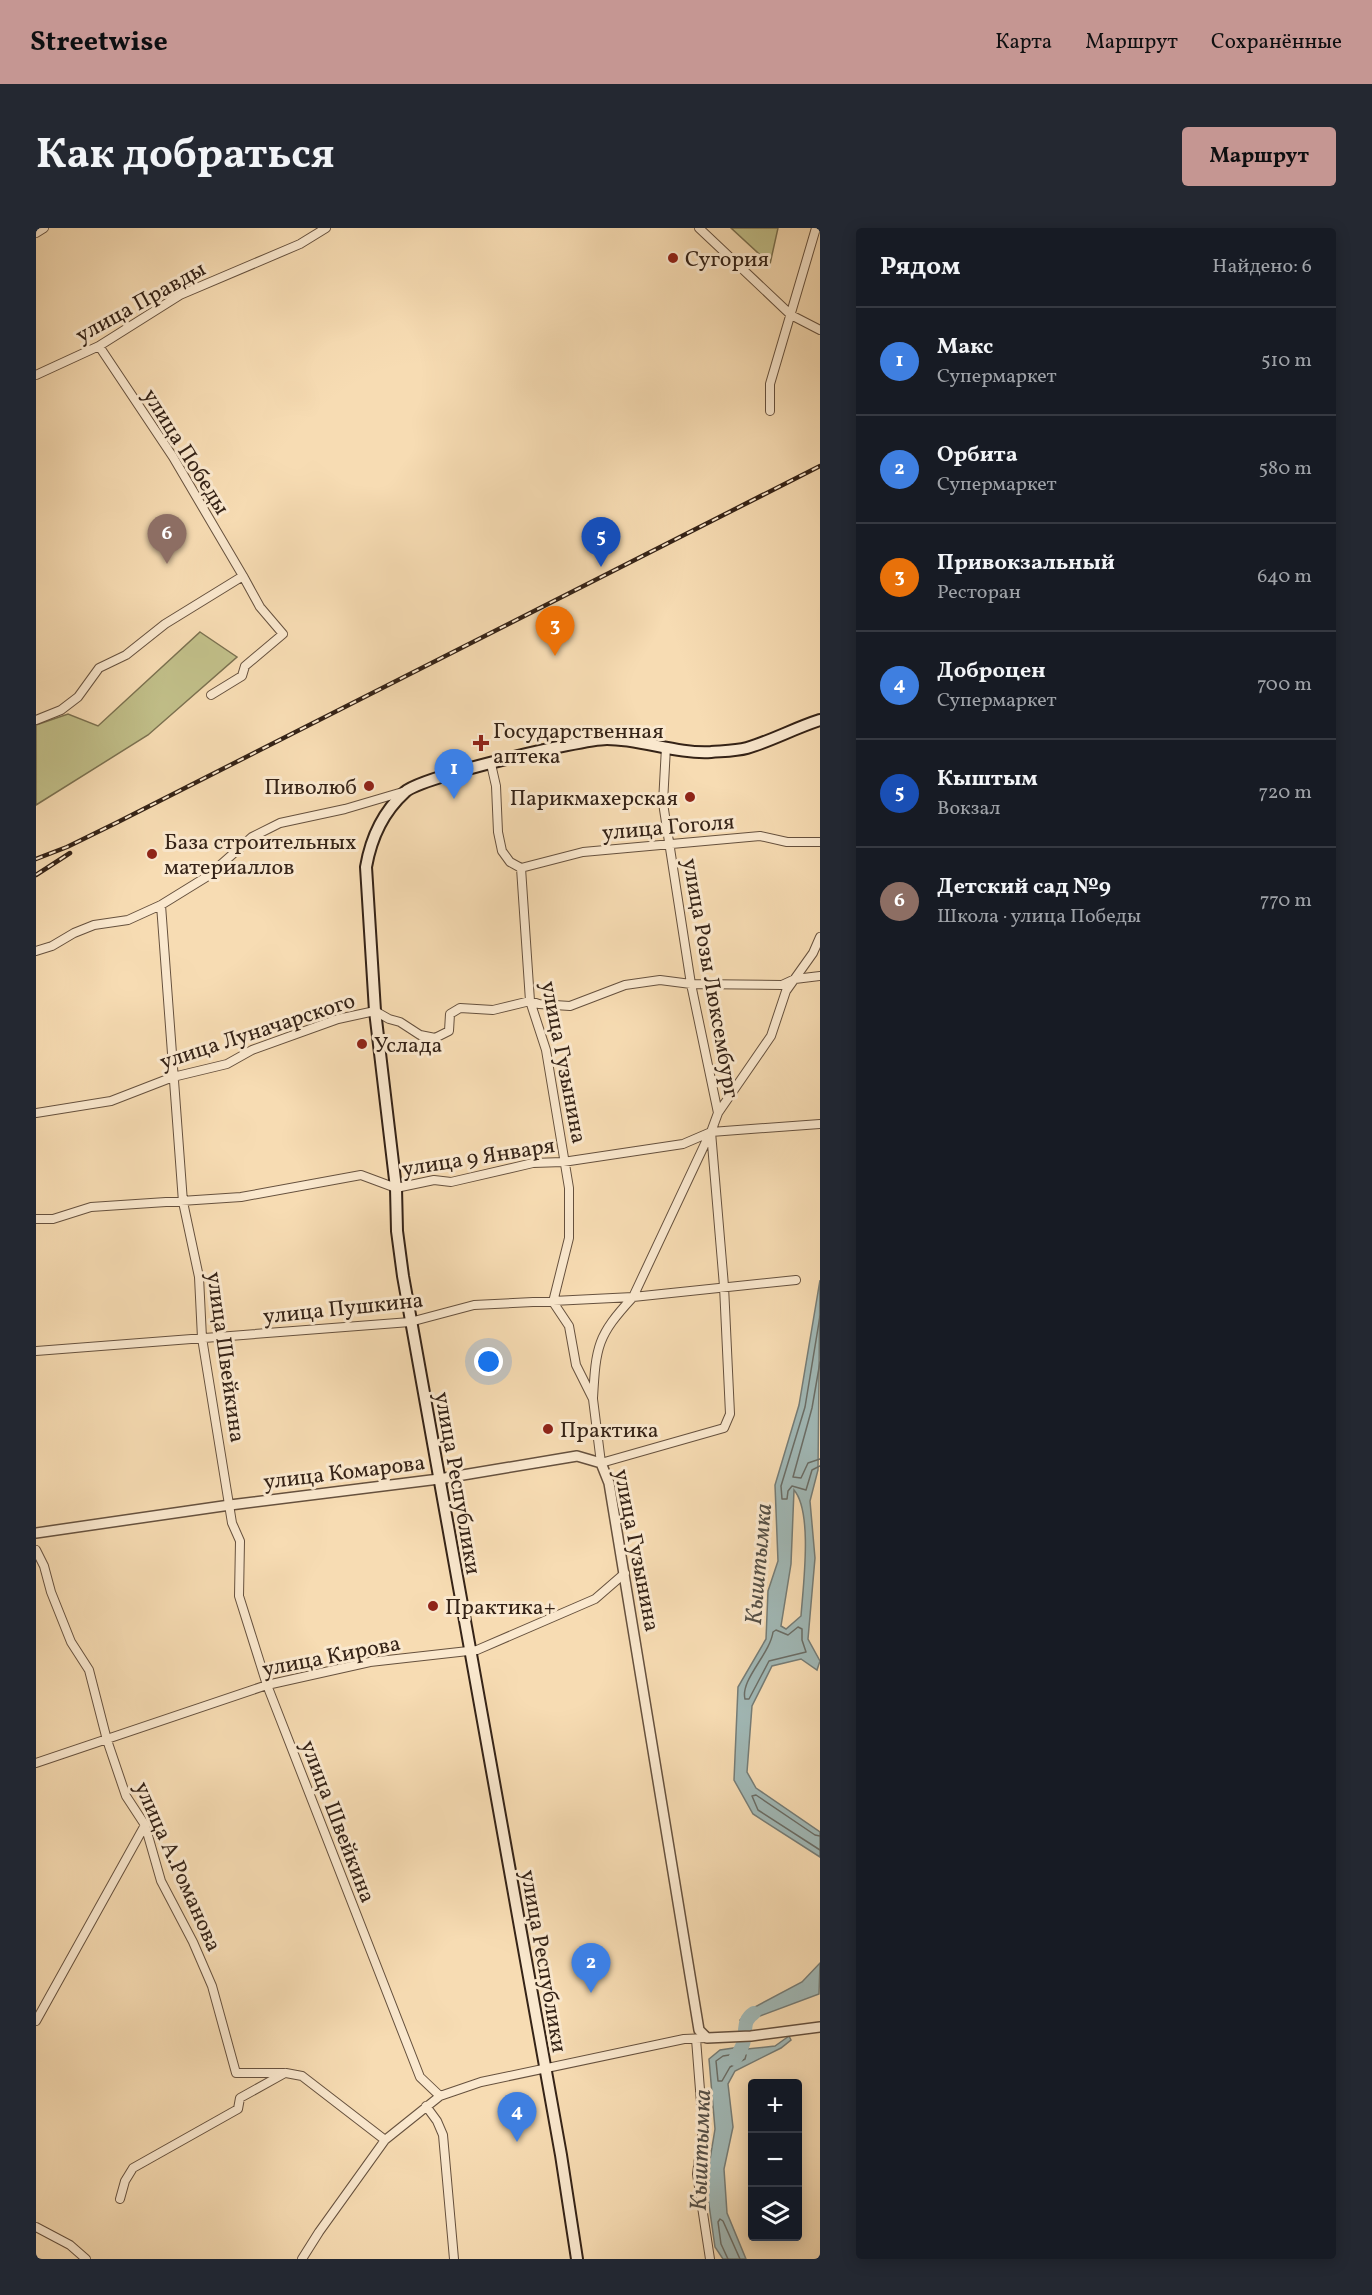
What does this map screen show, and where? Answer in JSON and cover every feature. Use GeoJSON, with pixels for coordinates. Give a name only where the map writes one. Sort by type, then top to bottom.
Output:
{"type":"FeatureCollection","features":[{"type":"Feature","properties":{"kind":"main road"},"geometry":{"type":"LineString","coordinates":[[406,791],[432,779],[594,740],[633,741],[708,752],[743,749],[820,720]]}},
{"type":"Feature","properties":{"kind":"main road","name":"улица Республики"},"geometry":{"type":"LineString","coordinates":[[406,791],[377,828],[370,846],[366,867],[375,1011],[396,1188],[397,1231],[410,1322],[561,2155],[577,2259]]}},
{"type":"Feature","properties":{"kind":"street"},"geometry":{"type":"LineString","coordinates":[[36,233],[44,228]]}},
{"type":"Feature","properties":{"kind":"street","name":"улица Правды"},"geometry":{"type":"LineString","coordinates":[[36,375],[99,346],[180,295],[300,244],[326,228]]}},
{"type":"Feature","properties":{"kind":"street"},"geometry":{"type":"LineString","coordinates":[[699,228],[791,315],[820,330]]}},
{"type":"Feature","properties":{"kind":"street"},"geometry":{"type":"LineString","coordinates":[[770,411],[770,384],[816,228]]}},
{"type":"Feature","properties":{"kind":"street","name":"улица Победы"},"geometry":{"type":"LineString","coordinates":[[99,346],[173,457],[260,607],[283,634],[245,666],[242,676],[211,695]]}},
{"type":"Feature","properties":{"kind":"street"},"geometry":{"type":"LineString","coordinates":[[36,720],[61,710],[78,696],[99,668],[126,655],[165,624],[243,576]]}},
{"type":"Feature","properties":{"kind":"street","name":"улица Розы Люксембург"},"geometry":{"type":"LineString","coordinates":[[666,747],[663,803],[691,984],[718,1113],[711,1132],[724,1286],[730,1414],[724,1428]]}},
{"type":"Feature","properties":{"kind":"street"},"geometry":{"type":"LineString","coordinates":[[491,764],[496,786],[498,832],[502,851],[510,862],[521,868]]}},
{"type":"Feature","properties":{"kind":"street"},"geometry":{"type":"LineString","coordinates":[[36,951],[52,946],[74,933],[94,926],[128,920],[161,905],[207,876],[252,837],[280,824],[345,809],[406,791]]}},
{"type":"Feature","properties":{"kind":"street","name":"улица Гоголя"},"geometry":{"type":"LineString","coordinates":[[521,868],[583,852],[760,836],[788,842],[820,842]]}},
{"type":"Feature","properties":{"kind":"street","name":"улица Гузынина"},"geometry":{"type":"LineString","coordinates":[[521,868],[530,1001],[546,1050],[569,1188],[569,1238],[553,1302],[569,1326],[576,1365],[593,1399],[601,1463],[609,1483],[625,1573],[696,2021],[699,2030],[707,2038]]}},
{"type":"Feature","properties":{"kind":"street","name":"улица Швейкина"},"geometry":{"type":"LineString","coordinates":[[161,905],[183,1202],[199,1277],[202,1338],[232,1522],[240,1541],[239,1596],[267,1685],[420,2077],[440,2096]]}},
{"type":"Feature","properties":{"kind":"street"},"geometry":{"type":"LineString","coordinates":[[718,1113],[771,1036],[786,991],[813,953],[820,937]]}},
{"type":"Feature","properties":{"kind":"street","name":"улица Луначарского"},"geometry":{"type":"LineString","coordinates":[[36,1113],[111,1101],[173,1077],[227,1064],[252,1050],[338,1019],[375,1011],[389,1020],[400,1022],[420,1035],[435,1038],[449,1031],[450,1014],[460,1008],[493,1010],[530,1001],[539,1004],[570,1006],[625,986],[660,980],[691,984],[783,984],[795,979],[820,976]]}},
{"type":"Feature","properties":{"kind":"street","name":"улица 9 Января"},"geometry":{"type":"LineString","coordinates":[[36,1219],[53,1219],[91,1208],[241,1197],[361,1175],[396,1188],[434,1180],[451,1182],[533,1163],[564,1162],[683,1144],[711,1132],[820,1125]]}},
{"type":"Feature","properties":{"kind":"street"},"geometry":{"type":"LineString","coordinates":[[593,1399],[596,1354],[602,1337],[614,1317],[633,1297],[711,1132]]}},
{"type":"Feature","properties":{"kind":"street","name":"улица Пушкина"},"geometry":{"type":"LineString","coordinates":[[36,1351],[410,1322],[474,1305],[633,1297],[796,1280]]}},
{"type":"Feature","properties":{"kind":"street","name":"улица Комарова"},"geometry":{"type":"LineString","coordinates":[[36,1533],[230,1505],[439,1479],[577,1456],[601,1463],[724,1428]]}},
{"type":"Feature","properties":{"kind":"street","name":"улица А.Романова"},"geometry":{"type":"LineString","coordinates":[[36,1550],[44,1566],[70,1642],[89,1670],[107,1740],[126,1796],[145,1825],[161,1881],[193,1942],[212,1986],[236,2073],[286,2073],[302,2076],[385,2140]]}},
{"type":"Feature","properties":{"kind":"street","name":"улица Кирова"},"geometry":{"type":"LineString","coordinates":[[36,1763],[267,1685],[370,1662],[470,1651],[493,1644],[595,1599],[625,1573]]}},
{"type":"Feature","properties":{"kind":"street"},"geometry":{"type":"LineString","coordinates":[[36,2021],[145,1825]]}},
{"type":"Feature","properties":{"kind":"street"},"geometry":{"type":"LineString","coordinates":[[302,2259],[385,2140],[440,2096],[481,2082],[684,2039],[734,2038],[820,2027]]}},
{"type":"Feature","properties":{"kind":"street"},"geometry":{"type":"LineString","coordinates":[[696,2039],[703,2128],[697,2174],[710,2259]]}},
{"type":"Feature","properties":{"kind":"street"},"geometry":{"type":"LineString","coordinates":[[120,2199],[125,2181],[133,2168],[238,2109],[240,2098],[286,2073]]}},
{"type":"Feature","properties":{"kind":"street"},"geometry":{"type":"LineString","coordinates":[[426,2106],[437,2121],[443,2135],[454,2259]]}},
{"type":"Feature","properties":{"kind":"street"},"geometry":{"type":"LineString","coordinates":[[36,2227],[70,2246],[86,2259]]}},
{"type":"Feature","properties":{"kind":"shaded area"},"geometry":{"type":"Polygon","coordinates":[[[731,228],[778,228],[770,264],[731,228]]]}},
{"type":"Feature","properties":{"kind":"shaded area"},"geometry":{"type":"Polygon","coordinates":[[[200,632],[237,657],[148,735],[36,805],[36,725],[68,714],[98,726],[200,632]]]}},
{"type":"Feature","properties":{"kind":"water"},"geometry":{"type":"Polygon","coordinates":[[[820,1280],[818,1470],[810,1501],[815,1558],[808,1639],[820,1661],[817,1670],[801,1659],[772,1666],[752,1706],[747,1772],[756,1788],[820,1832],[820,1857],[753,1814],[734,1780],[738,1687],[766,1639],[768,1591],[778,1561],[775,1485],[799,1405],[820,1280]],[[794,1490],[791,1564],[781,1626],[786,1629],[801,1616],[805,1532],[800,1501],[794,1490]]]}},
{"type":"Feature","properties":{"kind":"water"},"geometry":{"type":"Polygon","coordinates":[[[820,1963],[819,1994],[752,2019],[751,2024],[744,2026],[740,2020],[751,2009],[802,1982],[820,1963]]]}},
{"type":"Feature","properties":{"kind":"water"},"geometry":{"type":"Polygon","coordinates":[[[789,2036],[791,2040],[781,2048],[735,2071],[728,2084],[733,2127],[724,2169],[727,2213],[746,2259],[723,2259],[715,2247],[706,2184],[715,2129],[709,2059],[720,2050],[740,2047],[744,2043],[747,2049],[775,2046],[789,2036]]]}},
{"type":"Feature","properties":{"kind":"waterway","name":"Кыштымка"},"geometry":{"type":"LineString","coordinates":[[735,2059],[743,2043],[747,2022],[754,2013]]}},
{"type":"Feature","properties":{"kind":"railway"},"geometry":{"type":"LineString","coordinates":[[36,859],[116,823],[820,466]]}},
{"type":"Feature","properties":{"kind":"railway"},"geometry":{"type":"LineString","coordinates":[[36,875],[70,853]]}},
{"type":"Feature","properties":{"kind":"place","name":"Сугория"},"geometry":{"type":"Point","coordinates":[673,258]}},
{"type":"Feature","properties":{"kind":"place","name":"Детский сад №9"},"geometry":{"type":"Point","coordinates":[167,564]}},
{"type":"Feature","properties":{"kind":"place","name":"Кыштым"},"geometry":{"type":"Point","coordinates":[601,567]}},
{"type":"Feature","properties":{"kind":"place","name":"Привокзальный"},"geometry":{"type":"Point","coordinates":[555,656]}},
{"type":"Feature","properties":{"kind":"place","name":"Государственная аптека"},"geometry":{"type":"Point","coordinates":[481,743]}},
{"type":"Feature","properties":{"kind":"place","name":"Пиволюб"},"geometry":{"type":"Point","coordinates":[369,786]}},
{"type":"Feature","properties":{"kind":"place","name":"Парикмахерская"},"geometry":{"type":"Point","coordinates":[690,797]}},
{"type":"Feature","properties":{"kind":"place","name":"Макс"},"geometry":{"type":"Point","coordinates":[454,799]}},
{"type":"Feature","properties":{"kind":"place","name":"База cтроительных материаллов"},"geometry":{"type":"Point","coordinates":[152,854]}},
{"type":"Feature","properties":{"kind":"place","name":"Услада"},"geometry":{"type":"Point","coordinates":[362,1044]}},
{"type":"Feature","properties":{"kind":"place","name":"Практика"},"geometry":{"type":"Point","coordinates":[548,1429]}},
{"type":"Feature","properties":{"kind":"place","name":"Практика+"},"geometry":{"type":"Point","coordinates":[433,1606]}},
{"type":"Feature","properties":{"kind":"place","name":"Орбита"},"geometry":{"type":"Point","coordinates":[591,1993]}},
{"type":"Feature","properties":{"kind":"place","name":"Доброцен"},"geometry":{"type":"Point","coordinates":[517,2142]}}]}
